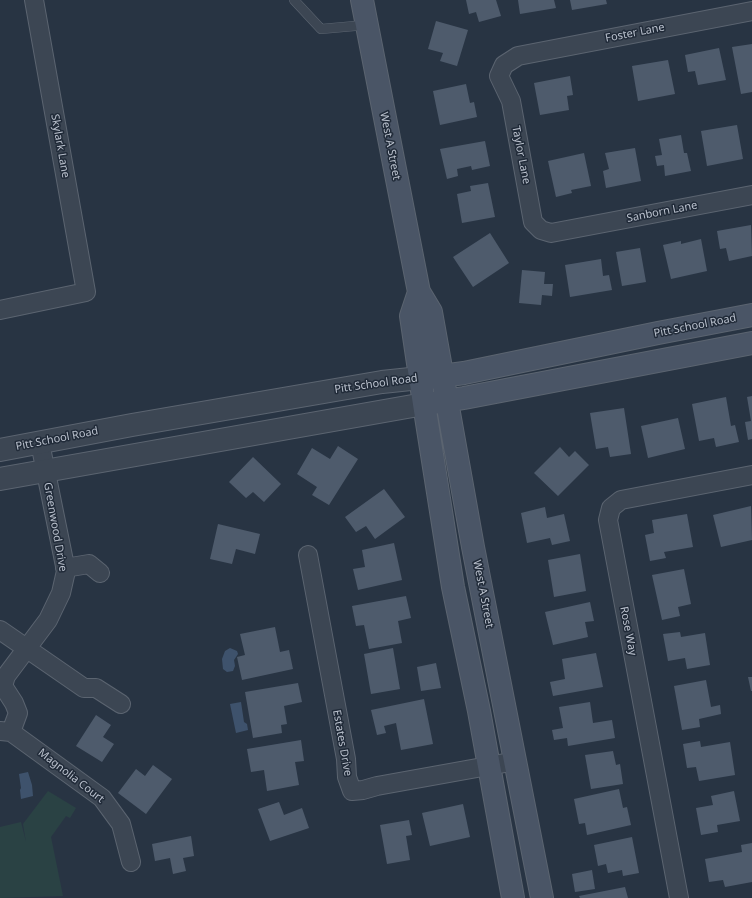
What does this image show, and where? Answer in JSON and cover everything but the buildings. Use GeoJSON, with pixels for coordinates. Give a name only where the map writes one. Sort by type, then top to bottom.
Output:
{"type":"FeatureCollection","features":[{"type":"Feature","properties":{"kind":"main road","name":"West A Street"},"geometry":{"type":"LineString","coordinates":[[362,0],[418,292],[431,312],[473,547],[542,898]]}},
{"type":"Feature","properties":{"kind":"main road","name":"West A Street"},"geometry":{"type":"LineString","coordinates":[[418,292],[411,316],[424,404],[453,587],[489,765],[513,898]]}},
{"type":"Feature","properties":{"kind":"main road","name":"Pitt School Road"},"geometry":{"type":"LineString","coordinates":[[420,378],[464,373],[752,315]]}},
{"type":"Feature","properties":{"kind":"main road"},"geometry":{"type":"LineString","coordinates":[[424,404],[447,401],[752,343]]}},
{"type":"Feature","properties":{"kind":"street","name":"Skylark Lane"},"geometry":{"type":"LineString","coordinates":[[0,310],[86,292],[34,0]]}},
{"type":"Feature","properties":{"kind":"street","name":"Foster Lane"},"geometry":{"type":"LineString","coordinates":[[518,56],[752,11]]}},
{"type":"Feature","properties":{"kind":"street","name":"Taylor Lane"},"geometry":{"type":"LineString","coordinates":[[518,56],[504,65],[499,76],[511,101],[533,222],[541,230],[552,233],[573,229]]}},
{"type":"Feature","properties":{"kind":"street","name":"Sanborn Lane"},"geometry":{"type":"LineString","coordinates":[[573,229],[752,195]]}},
{"type":"Feature","properties":{"kind":"street","name":"Pitt School Road"},"geometry":{"type":"LineString","coordinates":[[0,450],[382,382],[420,378]]}},
{"type":"Feature","properties":{"kind":"street"},"geometry":{"type":"LineString","coordinates":[[0,479],[424,404]]}},
{"type":"Feature","properties":{"kind":"street","name":"Greenwood Drive"},"geometry":{"type":"LineString","coordinates":[[1,687],[6,676],[48,620],[61,594],[65,568],[40,442]]}},
{"type":"Feature","properties":{"kind":"street","name":"Rose Way"},"geometry":{"type":"LineString","coordinates":[[679,898],[608,520],[611,508],[621,500],[752,475]]}},
{"type":"Feature","properties":{"kind":"street","name":"Estates Drive"},"geometry":{"type":"LineString","coordinates":[[308,555],[346,759],[347,778],[352,791],[516,761]]}},
{"type":"Feature","properties":{"kind":"street"},"geometry":{"type":"LineString","coordinates":[[65,568],[89,564],[100,573]]}},
{"type":"Feature","properties":{"kind":"street"},"geometry":{"type":"LineString","coordinates":[[0,630],[84,688],[96,688],[121,704]]}},
{"type":"Feature","properties":{"kind":"street"},"geometry":{"type":"LineString","coordinates":[[1,687],[14,703],[18,713],[6,732]]}},
{"type":"Feature","properties":{"kind":"street","name":"Magnolia Court"},"geometry":{"type":"LineString","coordinates":[[6,732],[102,798],[121,824],[131,862]]}},
{"type":"Feature","properties":{"kind":"lane"},"geometry":{"type":"LineString","coordinates":[[294,0],[321,29],[366,25]]}},
{"type":"Feature","properties":{"kind":"green space"},"geometry":{"type":"Polygon","coordinates":[[[48,791],[76,808],[70,818],[66,816],[51,837],[63,896],[0,898],[0,827],[21,822],[26,842],[23,824],[48,791]]]}},
{"type":"Feature","properties":{"kind":"water"},"geometry":{"type":"Polygon","coordinates":[[[230,648],[237,651],[238,654],[234,660],[235,666],[233,671],[227,672],[223,669],[222,659],[225,651],[230,648]]]}},
{"type":"Feature","properties":{"kind":"water"},"geometry":{"type":"Polygon","coordinates":[[[241,702],[244,722],[247,724],[248,730],[236,733],[230,704],[241,702]]]}},
{"type":"Feature","properties":{"kind":"water"},"geometry":{"type":"Polygon","coordinates":[[[28,772],[32,785],[33,796],[21,799],[19,774],[28,772]]]}}]}
